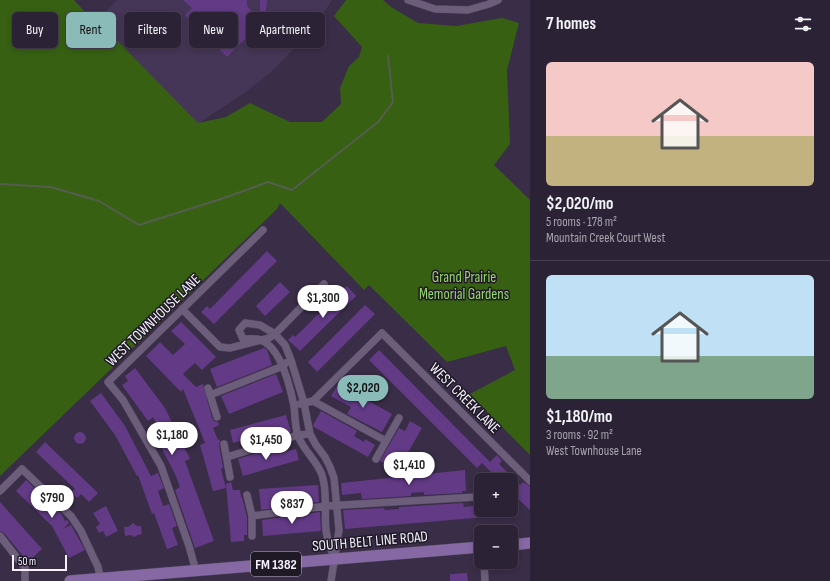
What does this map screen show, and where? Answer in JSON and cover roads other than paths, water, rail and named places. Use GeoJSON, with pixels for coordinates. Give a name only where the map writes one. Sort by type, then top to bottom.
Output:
{"type":"FeatureCollection","features":[{"type":"Feature","properties":{"kind":"main road"},"geometry":{"type":"LineString","coordinates":[[518,544],[530,543]]}},
{"type":"Feature","properties":{"kind":"main road","name":"SOUTH BELT LINE ROAD"},"geometry":{"type":"LineString","coordinates":[[70,581],[101,580],[474,548]]}},
{"type":"Feature","properties":{"kind":"street"},"geometry":{"type":"LineString","coordinates":[[408,0],[435,9],[468,10],[498,0]]}},
{"type":"Feature","properties":{"kind":"street","name":"WEST TOWNHOUSE LANE"},"geometry":{"type":"LineString","coordinates":[[194,571],[194,564],[189,546],[161,466],[123,400],[108,382],[263,230]]}},
{"type":"Feature","properties":{"kind":"street"},"geometry":{"type":"LineString","coordinates":[[182,309],[220,347],[230,348],[269,338],[275,334],[324,284]]}},
{"type":"Feature","properties":{"kind":"street"},"geometry":{"type":"LineString","coordinates":[[331,581],[339,530],[334,478],[325,456],[316,445],[310,434],[304,403],[292,360],[285,345],[275,334],[260,325],[245,323],[239,330],[242,339],[260,340],[270,346],[277,353],[283,366],[294,405],[298,435],[308,454],[317,464],[322,476],[326,506],[326,531],[334,560]]}},
{"type":"Feature","properties":{"kind":"street","name":"WEST CREEK LANE"},"geometry":{"type":"LineString","coordinates":[[313,401],[382,333],[530,481]]}},
{"type":"Feature","properties":{"kind":"street"},"geometry":{"type":"LineString","coordinates":[[210,395],[283,366],[292,360]]}},
{"type":"Feature","properties":{"kind":"street"},"geometry":{"type":"LineString","coordinates":[[208,388],[217,417]]}},
{"type":"Feature","properties":{"kind":"street"},"geometry":{"type":"LineString","coordinates":[[294,405],[313,401],[386,441]]}},
{"type":"Feature","properties":{"kind":"street"},"geometry":{"type":"LineString","coordinates":[[376,459],[399,418]]}},
{"type":"Feature","properties":{"kind":"street"},"geometry":{"type":"LineString","coordinates":[[227,457],[298,435],[310,434]]}},
{"type":"Feature","properties":{"kind":"street"},"geometry":{"type":"LineString","coordinates":[[224,444],[230,477]]}},
{"type":"Feature","properties":{"kind":"street"},"geometry":{"type":"LineString","coordinates":[[0,491],[22,469],[71,516],[81,531],[98,567],[101,580]]}},
{"type":"Feature","properties":{"kind":"street"},"geometry":{"type":"LineString","coordinates":[[247,495],[252,516],[252,536]]}},
{"type":"Feature","properties":{"kind":"street"},"geometry":{"type":"LineString","coordinates":[[252,516],[326,506],[474,497]]}},
{"type":"Feature","properties":{"kind":"street"},"geometry":{"type":"LineString","coordinates":[[0,536],[25,568],[25,581]]}},
{"type":"Feature","properties":{"kind":"street"},"geometry":{"type":"LineString","coordinates":[[484,569],[485,581]]}},
{"type":"Feature","properties":{"kind":"waterway"},"geometry":{"type":"LineString","coordinates":[[0,184],[50,187],[99,201],[139,225],[224,198],[268,182],[292,190],[378,122],[393,102],[388,56]]}},
{"type":"Feature","properties":{"kind":"park label","name":"Grand Prairie Memorial Gardens"},"geometry":{"type":"Point","coordinates":[464,286]}}]}
